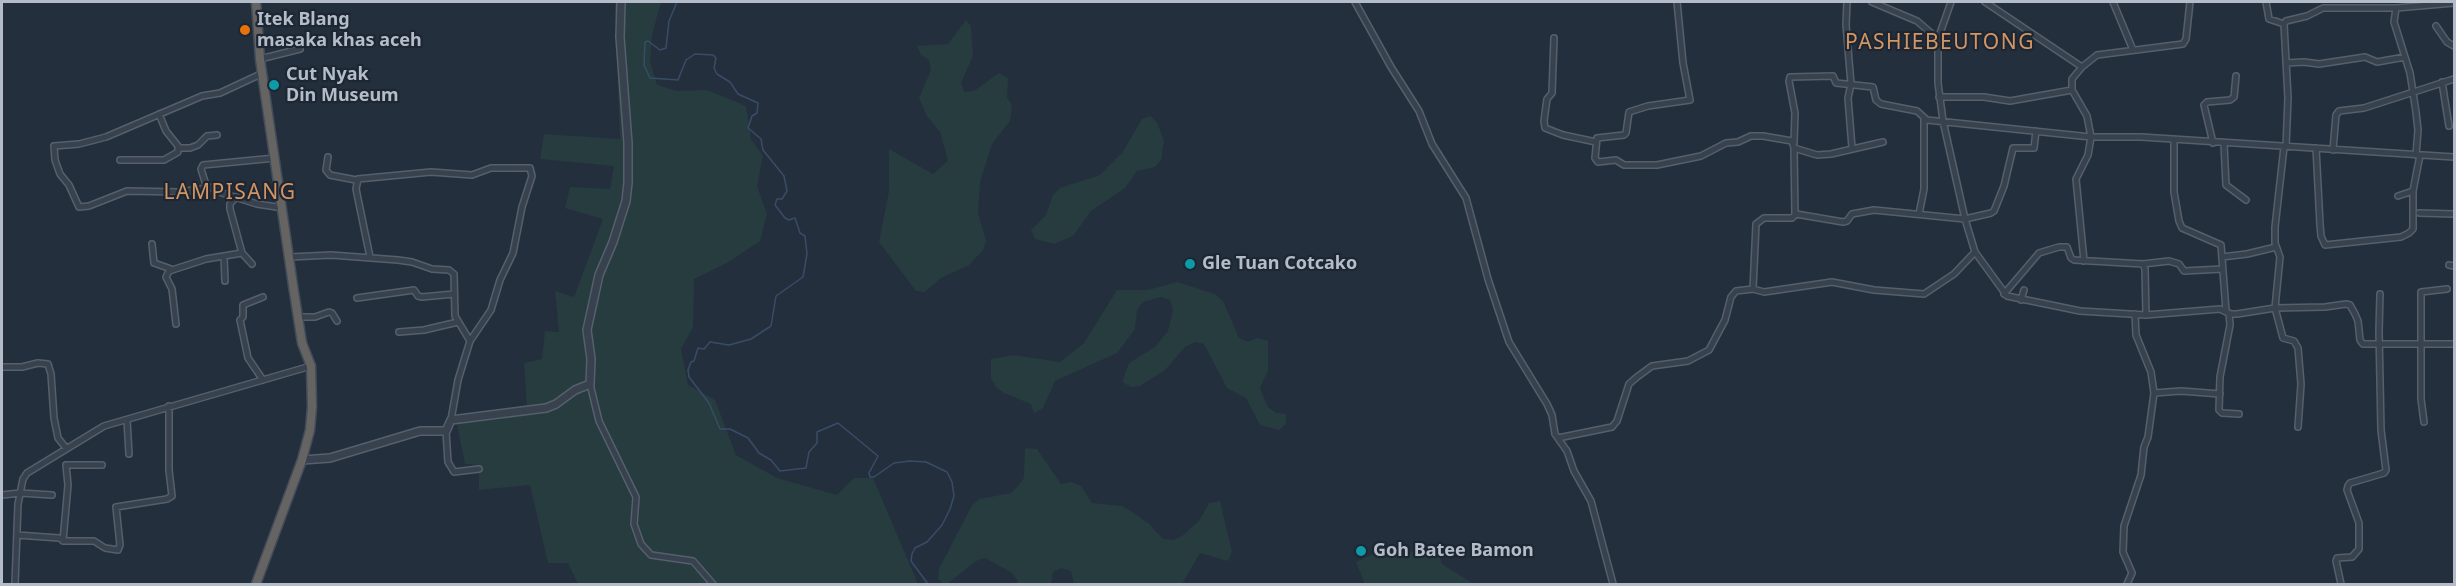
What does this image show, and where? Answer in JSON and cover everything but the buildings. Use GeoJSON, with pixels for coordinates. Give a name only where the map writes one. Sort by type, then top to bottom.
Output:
{"type":"FeatureCollection","features":[{"type":"Feature","properties":{"kind":"highway"},"geometry":{"type":"LineString","coordinates":[[256,2],[260,59],[298,317],[302,343],[311,366],[311,418],[302,460],[256,585]]}},
{"type":"Feature","properties":{"kind":"street"},"geometry":{"type":"LineString","coordinates":[[621,2],[620,37],[628,183],[626,201],[613,242],[599,275],[586,330],[591,359],[590,384],[599,421],[636,497],[634,524],[641,544],[651,555],[693,561],[712,585]]}},
{"type":"Feature","properties":{"kind":"street"},"geometry":{"type":"LineString","coordinates":[[1355,2],[1391,67],[1419,111],[1432,144],[1466,198],[1488,279],[1509,342],[1547,404],[1558,438],[1567,451],[1574,471],[1591,501],[1612,585]]}},
{"type":"Feature","properties":{"kind":"street"},"geometry":{"type":"LineString","coordinates":[[1677,2],[1683,63],[1690,100],[1629,112],[1624,135],[1601,136],[1596,142],[1595,158],[1598,162],[1616,160],[1624,165],[1657,165],[1701,156],[1726,143],[1738,142],[1751,136],[1786,139],[1794,146],[1817,155],[1883,142]]}},
{"type":"Feature","properties":{"kind":"street"},"geometry":{"type":"LineString","coordinates":[[1847,2],[1846,25],[1851,84],[1848,98],[1852,147]]}},
{"type":"Feature","properties":{"kind":"street"},"geometry":{"type":"LineString","coordinates":[[1872,2],[1917,21],[1938,39]]}},
{"type":"Feature","properties":{"kind":"street"},"geometry":{"type":"LineString","coordinates":[[1951,2],[1938,39],[1939,97],[1943,121],[1965,219],[1975,252],[2004,294],[2021,300],[2079,311],[2146,315],[2220,309],[2237,314],[2275,308],[2349,304],[2358,321],[2361,342],[2454,344]]}},
{"type":"Feature","properties":{"kind":"street"},"geometry":{"type":"LineString","coordinates":[[1985,2],[2082,66]]}},
{"type":"Feature","properties":{"kind":"street"},"geometry":{"type":"LineString","coordinates":[[2114,2],[2133,50]]}},
{"type":"Feature","properties":{"kind":"street"},"geometry":{"type":"LineString","coordinates":[[2084,261],[2076,179],[2088,155],[2091,137],[2087,116],[2072,90],[2072,79],[2082,66],[2097,55],[2183,44],[2186,39],[2190,2]]}},
{"type":"Feature","properties":{"kind":"street"},"geometry":{"type":"LineString","coordinates":[[2266,2],[2269,19],[2284,24],[2323,8],[2396,8],[2454,3]]}},
{"type":"Feature","properties":{"kind":"street"},"geometry":{"type":"LineString","coordinates":[[2316,148],[2321,236],[2325,245],[2405,235],[2413,229],[2413,191],[2418,155],[2418,130],[2405,57],[2394,22],[2396,8]]}},
{"type":"Feature","properties":{"kind":"street"},"geometry":{"type":"LineString","coordinates":[[2284,24],[2288,98],[2285,147],[2279,178],[2276,247],[2280,257],[2275,308],[2283,338],[2294,341],[2298,348],[2301,384],[2298,427]]}},
{"type":"Feature","properties":{"kind":"street"},"geometry":{"type":"LineString","coordinates":[[2436,26],[2446,42],[2454,46]]}},
{"type":"Feature","properties":{"kind":"street"},"geometry":{"type":"LineString","coordinates":[[1554,38],[1552,93],[1546,99],[1545,128],[1563,135],[1596,142]]}},
{"type":"Feature","properties":{"kind":"street"},"geometry":{"type":"LineString","coordinates":[[260,59],[300,49]]}},
{"type":"Feature","properties":{"kind":"street"},"geometry":{"type":"LineString","coordinates":[[2286,63],[2319,64],[2365,57],[2377,62],[2405,57]]}},
{"type":"Feature","properties":{"kind":"street"},"geometry":{"type":"LineString","coordinates":[[263,73],[220,93],[202,96],[106,137],[80,144],[54,146],[57,167],[69,185],[79,207],[89,206],[127,191],[179,192],[217,188],[222,193],[257,204],[283,208]]}},
{"type":"Feature","properties":{"kind":"street"},"geometry":{"type":"LineString","coordinates":[[1753,289],[1758,220],[1792,218],[1796,214],[1795,113],[1790,77],[1833,76],[1836,83],[1873,87],[1876,100],[1881,104],[1917,111],[1924,119],[1924,189],[1919,214]]}},
{"type":"Feature","properties":{"kind":"street"},"geometry":{"type":"LineString","coordinates":[[2214,143],[2204,105],[2207,102],[2230,100],[2234,97],[2236,76]]}},
{"type":"Feature","properties":{"kind":"street"},"geometry":{"type":"LineString","coordinates":[[2333,150],[2336,115],[2339,111],[2364,108],[2454,79]]}},
{"type":"Feature","properties":{"kind":"street"},"geometry":{"type":"LineString","coordinates":[[2442,82],[2449,126]]}},
{"type":"Feature","properties":{"kind":"street"},"geometry":{"type":"LineString","coordinates":[[1939,97],[1984,97],[2010,101],[2072,90]]}},
{"type":"Feature","properties":{"kind":"street"},"geometry":{"type":"LineString","coordinates":[[159,114],[166,131],[179,148]]}},
{"type":"Feature","properties":{"kind":"street"},"geometry":{"type":"LineString","coordinates":[[1924,119],[2091,137],[2138,137],[2454,157]]}},
{"type":"Feature","properties":{"kind":"street"},"geometry":{"type":"LineString","coordinates":[[1796,214],[1846,222],[1852,214],[1860,211],[1874,210],[1965,219],[1994,211],[2004,186],[2013,148],[2034,148],[2036,131]]}},
{"type":"Feature","properties":{"kind":"street"},"geometry":{"type":"LineString","coordinates":[[179,148],[190,148],[198,145],[207,136],[217,135]]}},
{"type":"Feature","properties":{"kind":"street"},"geometry":{"type":"LineString","coordinates":[[2174,141],[2174,192],[2182,228],[2219,244],[2230,325],[2220,377],[2220,412],[2239,414]]}},
{"type":"Feature","properties":{"kind":"street"},"geometry":{"type":"LineString","coordinates":[[2224,144],[2226,185],[2246,200]]}},
{"type":"Feature","properties":{"kind":"street"},"geometry":{"type":"LineString","coordinates":[[120,160],[164,160],[178,152],[179,148]]}},
{"type":"Feature","properties":{"kind":"street"},"geometry":{"type":"LineString","coordinates":[[328,157],[326,170],[330,175],[356,180],[431,172],[472,175],[491,168],[532,169],[513,253],[491,310],[470,341],[458,380],[451,420],[446,431],[448,462],[454,472],[479,469]]}},
{"type":"Feature","properties":{"kind":"street"},"geometry":{"type":"LineString","coordinates":[[207,188],[201,168],[203,165],[275,158]]}},
{"type":"Feature","properties":{"kind":"street"},"geometry":{"type":"LineString","coordinates":[[356,180],[370,257]]}},
{"type":"Feature","properties":{"kind":"street"},"geometry":{"type":"LineString","coordinates":[[2398,196],[2411,194],[2413,191]]}},
{"type":"Feature","properties":{"kind":"street"},"geometry":{"type":"LineString","coordinates":[[236,197],[230,204],[230,209],[242,253],[252,264]]}},
{"type":"Feature","properties":{"kind":"street"},"geometry":{"type":"LineString","coordinates":[[2419,213],[2454,214]]}},
{"type":"Feature","properties":{"kind":"street"},"geometry":{"type":"LineString","coordinates":[[152,244],[154,263],[171,269],[242,253]]}},
{"type":"Feature","properties":{"kind":"street"},"geometry":{"type":"LineString","coordinates":[[2004,294],[2043,250],[2067,247],[2071,258],[2084,261],[2143,264],[2169,261],[2179,264],[2184,271],[2222,269]]}},
{"type":"Feature","properties":{"kind":"street"},"geometry":{"type":"LineString","coordinates":[[2222,257],[2276,247]]}},
{"type":"Feature","properties":{"kind":"street"},"geometry":{"type":"LineString","coordinates":[[1558,438],[1613,426],[1630,383],[1652,366],[1688,361],[1703,354],[1713,344],[1725,320],[1733,293],[1753,289],[1764,292],[1832,282],[1874,290],[1924,294],[1954,274],[1975,252]]}},
{"type":"Feature","properties":{"kind":"street"},"geometry":{"type":"LineString","coordinates":[[290,257],[331,255],[370,257],[408,261],[432,269],[449,270],[455,278],[453,312],[470,341]]}},
{"type":"Feature","properties":{"kind":"street"},"geometry":{"type":"LineString","coordinates":[[224,256],[225,281]]}},
{"type":"Feature","properties":{"kind":"street"},"geometry":{"type":"LineString","coordinates":[[2143,264],[2146,315]]}},
{"type":"Feature","properties":{"kind":"street"},"geometry":{"type":"LineString","coordinates":[[171,269],[166,277],[172,289],[176,324]]}},
{"type":"Feature","properties":{"kind":"street"},"geometry":{"type":"LineString","coordinates":[[2424,422],[2420,343],[2422,337],[2421,292],[2447,289]]}},
{"type":"Feature","properties":{"kind":"street"},"geometry":{"type":"LineString","coordinates":[[357,298],[414,290],[422,297],[454,294]]}},
{"type":"Feature","properties":{"kind":"street"},"geometry":{"type":"LineString","coordinates":[[2021,300],[2024,290]]}},
{"type":"Feature","properties":{"kind":"street"},"geometry":{"type":"LineString","coordinates":[[2341,585],[2337,558],[2352,557],[2359,549],[2359,523],[2347,490],[2348,486],[2350,483],[2384,473],[2386,470],[2381,430],[2380,294]]}},
{"type":"Feature","properties":{"kind":"street"},"geometry":{"type":"LineString","coordinates":[[263,297],[243,305],[243,317],[240,320],[248,358],[263,380]]}},
{"type":"Feature","properties":{"kind":"street"},"geometry":{"type":"LineString","coordinates":[[298,317],[315,317],[328,312],[332,313],[337,321]]}},
{"type":"Feature","properties":{"kind":"street"},"geometry":{"type":"LineString","coordinates":[[2127,585],[2132,576],[2123,552],[2124,526],[2141,475],[2154,393],[2151,372],[2136,334],[2135,314]]}},
{"type":"Feature","properties":{"kind":"street"},"geometry":{"type":"LineString","coordinates":[[399,332],[424,330],[458,322]]}},
{"type":"Feature","properties":{"kind":"street"},"geometry":{"type":"LineString","coordinates":[[2,367],[48,364],[58,438],[66,448]]}},
{"type":"Feature","properties":{"kind":"street"},"geometry":{"type":"LineString","coordinates":[[15,585],[20,493],[25,476],[100,428],[311,366]]}},
{"type":"Feature","properties":{"kind":"street"},"geometry":{"type":"LineString","coordinates":[[451,420],[546,408],[556,404],[575,390],[590,384]]}},
{"type":"Feature","properties":{"kind":"street"},"geometry":{"type":"LineString","coordinates":[[2154,393],[2181,391],[2220,394]]}},
{"type":"Feature","properties":{"kind":"street"},"geometry":{"type":"LineString","coordinates":[[17,535],[93,542],[105,548],[118,550],[120,545],[116,507],[171,498],[170,406]]}},
{"type":"Feature","properties":{"kind":"street"},"geometry":{"type":"LineString","coordinates":[[127,420],[129,454]]}},
{"type":"Feature","properties":{"kind":"street"},"geometry":{"type":"LineString","coordinates":[[302,460],[330,458],[420,431],[446,431]]}},
{"type":"Feature","properties":{"kind":"street"},"geometry":{"type":"LineString","coordinates":[[63,541],[68,485],[66,465],[102,465]]}},
{"type":"Feature","properties":{"kind":"street"},"geometry":{"type":"LineString","coordinates":[[2,495],[20,493],[52,495]]}},
{"type":"Feature","properties":{"kind":"green space"},"geometry":{"type":"Polygon","coordinates":[[[615,2],[661,2],[652,35],[650,61],[657,85],[677,91],[707,90],[746,106],[751,139],[763,156],[757,186],[767,214],[760,241],[727,263],[694,279],[693,327],[681,349],[688,385],[715,400],[736,455],[777,478],[837,495],[854,478],[873,478],[918,584],[578,584],[568,563],[548,563],[530,485],[479,490],[479,465],[465,464],[456,419],[527,406],[524,363],[542,359],[545,331],[559,332],[555,291],[574,297],[603,219],[565,208],[570,187],[610,189],[614,166],[540,159],[544,134],[620,139],[615,2]]]}},
{"type":"Feature","properties":{"kind":"green space"},"geometry":{"type":"Polygon","coordinates":[[[966,20],[971,26],[973,56],[961,83],[964,92],[974,91],[999,73],[1008,78],[1007,97],[1012,106],[1010,121],[992,144],[980,182],[978,212],[986,241],[983,250],[969,265],[941,278],[925,292],[916,291],[879,242],[889,191],[889,149],[933,174],[948,161],[940,132],[927,116],[919,98],[931,70],[929,60],[921,55],[917,46],[948,44],[966,20]]]}},
{"type":"Feature","properties":{"kind":"green space"},"geometry":{"type":"Polygon","coordinates":[[[1150,116],[1157,122],[1164,141],[1161,160],[1155,167],[1137,171],[1125,188],[1091,211],[1073,236],[1054,244],[1035,239],[1031,230],[1046,215],[1053,195],[1060,188],[1100,175],[1122,153],[1142,119],[1150,116]]]}},
{"type":"Feature","properties":{"kind":"green space"},"geometry":{"type":"Polygon","coordinates":[[[1177,282],[1215,294],[1223,301],[1239,338],[1248,342],[1257,338],[1268,341],[1268,371],[1260,388],[1268,407],[1276,413],[1286,414],[1286,424],[1279,430],[1260,425],[1246,398],[1227,388],[1204,344],[1195,342],[1185,347],[1165,370],[1140,386],[1131,387],[1122,382],[1129,363],[1155,347],[1168,331],[1173,310],[1170,300],[1161,297],[1143,302],[1137,310],[1135,329],[1117,353],[1055,381],[1043,408],[1034,413],[1031,404],[1004,393],[996,387],[991,378],[991,359],[1013,355],[1060,362],[1084,343],[1117,290],[1148,290],[1177,282]]]}},
{"type":"Feature","properties":{"kind":"green space"},"geometry":{"type":"Polygon","coordinates":[[[1025,448],[1037,449],[1061,484],[1071,482],[1081,486],[1092,503],[1122,506],[1149,524],[1163,539],[1173,540],[1182,536],[1199,521],[1209,503],[1220,501],[1232,552],[1228,561],[1200,553],[1182,584],[1074,584],[1071,571],[1061,568],[1053,572],[1051,584],[1015,584],[1018,581],[1012,573],[985,558],[976,561],[944,584],[938,579],[939,569],[972,505],[980,499],[1011,493],[1018,486],[1024,478],[1025,448]]]}},
{"type":"Feature","properties":{"kind":"green space"},"geometry":{"type":"Polygon","coordinates":[[[1418,551],[1439,555],[1442,564],[1474,584],[1365,584],[1356,562],[1376,553],[1418,551]]]}},
{"type":"Feature","properties":{"kind":"waterway"},"geometry":{"type":"LineString","coordinates":[[677,2],[669,21],[666,48],[660,50],[648,41],[645,42],[644,65],[650,78],[678,80],[686,60],[695,54],[713,55],[716,58],[714,68],[717,74],[730,82],[738,94],[758,103],[757,113],[752,116],[748,128],[761,139],[763,150],[784,176],[787,191],[782,199],[777,199],[775,205],[785,218],[789,220],[795,218],[800,233],[805,236],[807,254],[803,277],[776,296],[771,326],[751,339],[729,345],[710,342],[704,349],[698,348],[688,370],[689,377],[709,403],[720,429],[730,429],[748,438],[759,453],[771,460],[780,471],[806,468],[809,452],[817,443],[817,432],[838,423],[878,456],[869,473],[870,477],[874,477],[894,463],[910,461],[926,462],[947,472],[952,482],[954,496],[950,509],[942,525],[927,542],[915,548],[912,554],[911,561],[928,584]]}},
{"type":"Feature","properties":{"kind":"place","name":"Itek Blang masaka khas aceh"},"geometry":{"type":"Point","coordinates":[245,30]}},
{"type":"Feature","properties":{"kind":"place","name":"Cut Nyak Din Museum"},"geometry":{"type":"Point","coordinates":[274,85]}},
{"type":"Feature","properties":{"kind":"place","name":"Gle Tuan Cotcako"},"geometry":{"type":"Point","coordinates":[1190,264]}},
{"type":"Feature","properties":{"kind":"place","name":"Goh Batee Bamon"},"geometry":{"type":"Point","coordinates":[1361,551]}},
{"type":"Feature","properties":{"kind":"district","name":"PASHIEBEUTONG"},"geometry":{"type":"Point","coordinates":[1940,43]}},
{"type":"Feature","properties":{"kind":"district","name":"LAMPISANG"},"geometry":{"type":"Point","coordinates":[230,193]}}]}
